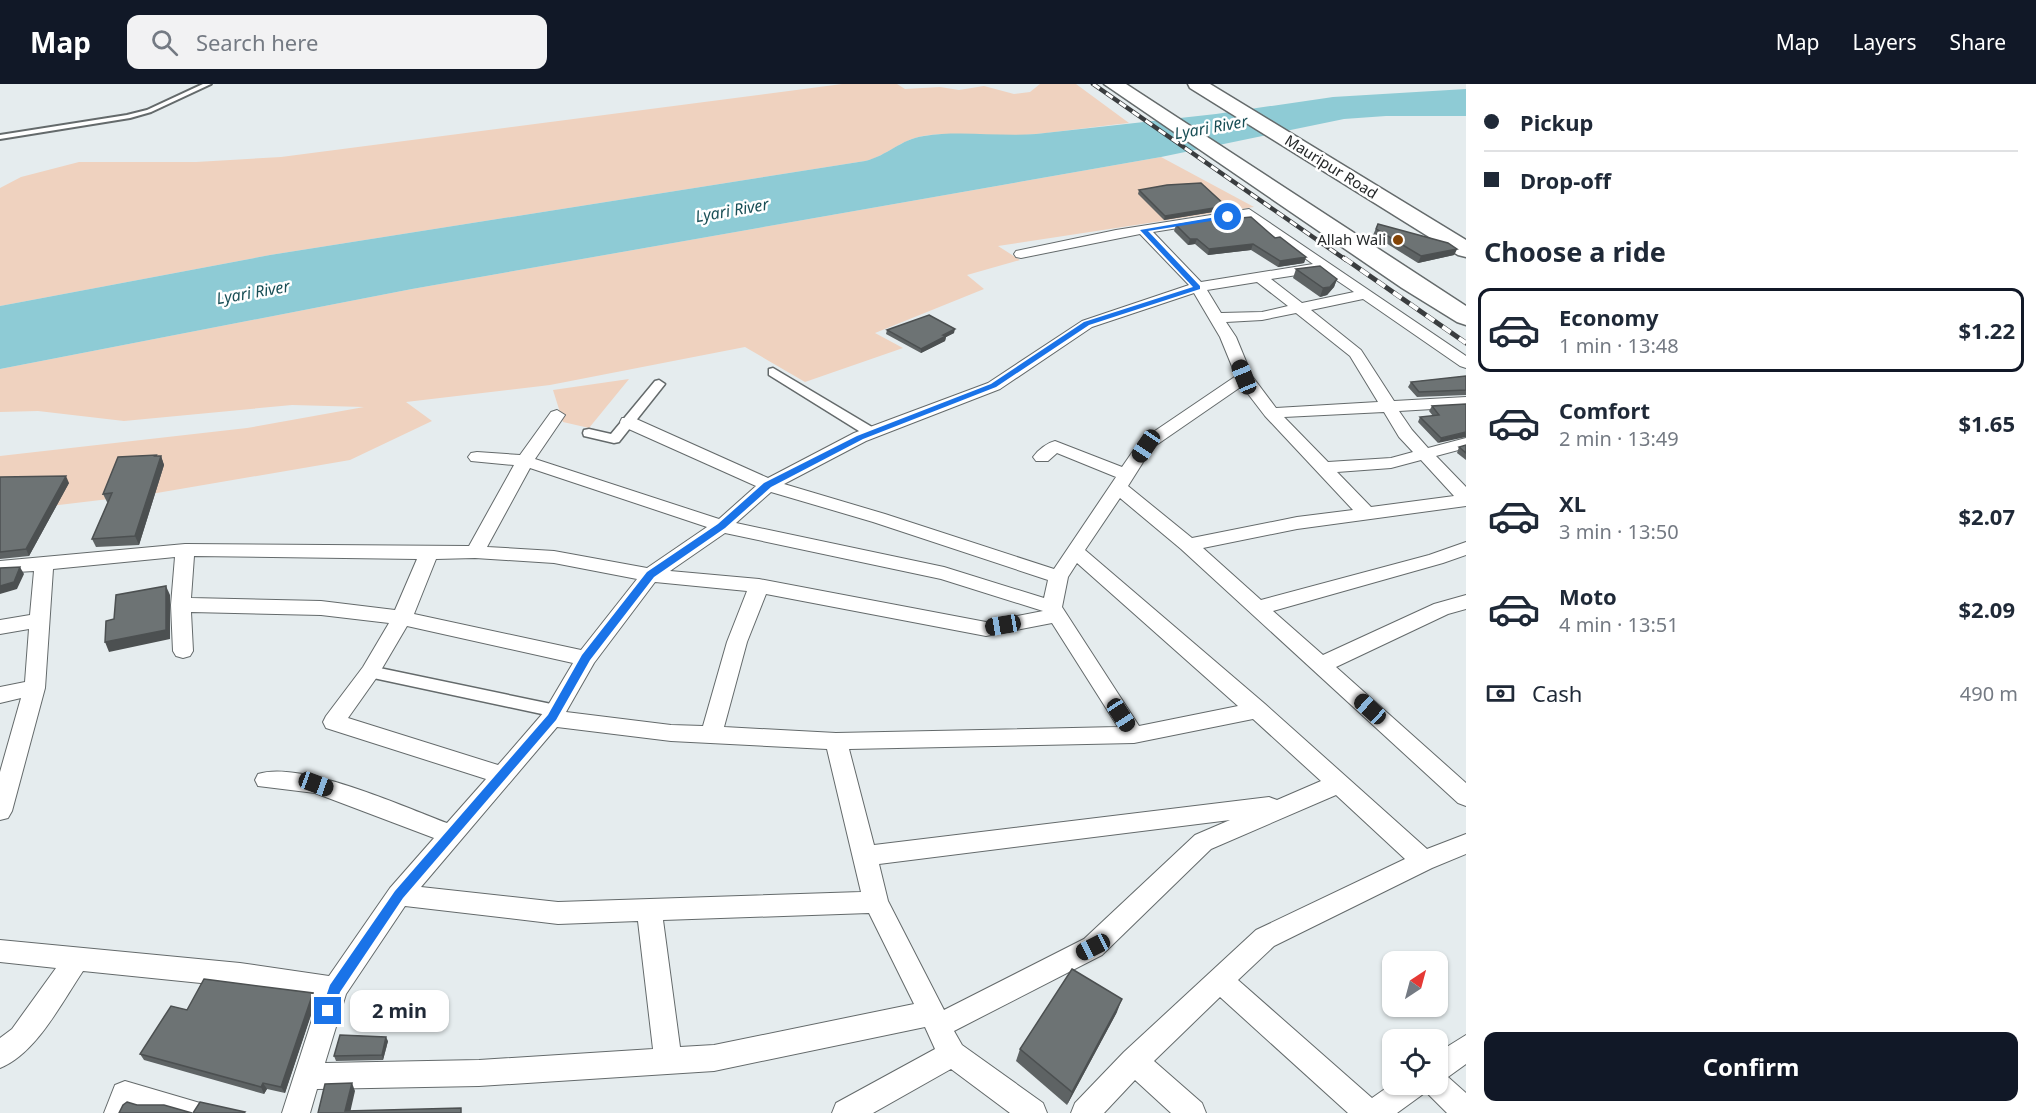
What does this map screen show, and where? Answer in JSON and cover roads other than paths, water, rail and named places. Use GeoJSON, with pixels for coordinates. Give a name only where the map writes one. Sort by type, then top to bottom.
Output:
{"type":"FeatureCollection","features":[{"type":"Feature","properties":{"kind":"highway"},"geometry":{"type":"LineString","coordinates":[[1113,84],[1411,283],[1466,317]]}},
{"type":"Feature","properties":{"kind":"highway","name":"Mauripur Road"},"geometry":{"type":"LineString","coordinates":[[1197,84],[1466,250]]}},
{"type":"Feature","properties":{"kind":"highway","name":"Mauripur Road"},"geometry":{"type":"LineString","coordinates":[[1230,84],[1363,163]]}},
{"type":"Feature","properties":{"kind":"street"},"geometry":{"type":"LineString","coordinates":[[1021,254],[1143,230],[1249,213],[1466,363]]}},
{"type":"Feature","properties":{"kind":"street"},"geometry":{"type":"LineString","coordinates":[[1143,230],[1198,287],[1228,336],[1244,377],[1271,413],[1367,513]]}},
{"type":"Feature","properties":{"kind":"street"},"geometry":{"type":"LineString","coordinates":[[296,1113],[335,989],[399,895],[554,714],[586,658],[651,574],[722,526],[768,485],[872,433],[994,386],[1087,324],[1198,287],[1325,266]]}},
{"type":"Feature","properties":{"kind":"street"},"geometry":{"type":"LineString","coordinates":[[1260,277],[1356,353],[1405,433],[1466,499]]}},
{"type":"Feature","properties":{"kind":"street"},"geometry":{"type":"LineString","coordinates":[[1216,318],[1262,316],[1365,294]]}},
{"type":"Feature","properties":{"kind":"street"},"geometry":{"type":"LineString","coordinates":[[773,372],[872,433]]}},
{"type":"Feature","properties":{"kind":"street"},"geometry":{"type":"LineString","coordinates":[[1054,611],[1058,577],[1146,446],[1244,377]]}},
{"type":"Feature","properties":{"kind":"street"},"geometry":{"type":"LineString","coordinates":[[589,433],[614,439],[658,384]]}},
{"type":"Feature","properties":{"kind":"street"},"geometry":{"type":"LineString","coordinates":[[1271,413],[1466,402]]}},
{"type":"Feature","properties":{"kind":"street"},"geometry":{"type":"LineString","coordinates":[[475,552],[525,461],[557,415]]}},
{"type":"Feature","properties":{"kind":"street"},"geometry":{"type":"LineString","coordinates":[[628,422],[768,485],[879,518],[1058,577]]}},
{"type":"Feature","properties":{"kind":"street"},"geometry":{"type":"LineString","coordinates":[[1323,468],[1391,463],[1423,452],[1466,443]]}},
{"type":"Feature","properties":{"kind":"street"},"geometry":{"type":"LineString","coordinates":[[1042,457],[1055,446],[1122,481],[1188,545],[1466,797]]}},
{"type":"Feature","properties":{"kind":"street"},"geometry":{"type":"LineString","coordinates":[[477,457],[525,461],[722,526],[944,573],[1054,611],[1134,735]]}},
{"type":"Feature","properties":{"kind":"street"},"geometry":{"type":"LineString","coordinates":[[1188,545],[1297,523],[1466,499]]}},
{"type":"Feature","properties":{"kind":"street"},"geometry":{"type":"LineString","coordinates":[[1258,608],[1436,560],[1466,548]]}},
{"type":"Feature","properties":{"kind":"street"},"geometry":{"type":"LineString","coordinates":[[0,567],[184,550],[429,554],[475,552],[554,557],[651,574],[759,586],[986,629],[1054,611]]}},
{"type":"Feature","properties":{"kind":"street"},"geometry":{"type":"LineString","coordinates":[[183,651],[181,605],[184,550]]}},
{"type":"Feature","properties":{"kind":"street"},"geometry":{"type":"LineString","coordinates":[[1075,551],[1257,710],[1424,861]]}},
{"type":"Feature","properties":{"kind":"street"},"geometry":{"type":"LineString","coordinates":[[429,554],[402,618],[370,672],[334,722],[502,775]]}},
{"type":"Feature","properties":{"kind":"street"},"geometry":{"type":"LineString","coordinates":[[0,811],[35,688],[44,564]]}},
{"type":"Feature","properties":{"kind":"street"},"geometry":{"type":"LineString","coordinates":[[711,736],[737,642],[759,586]]}},
{"type":"Feature","properties":{"kind":"street"},"geometry":{"type":"LineString","coordinates":[[1321,665],[1441,609],[1466,602]]}},
{"type":"Feature","properties":{"kind":"street"},"geometry":{"type":"LineString","coordinates":[[181,605],[321,608],[402,618],[586,658]]}},
{"type":"Feature","properties":{"kind":"street"},"geometry":{"type":"LineString","coordinates":[[0,627],[40,620]]}},
{"type":"Feature","properties":{"kind":"street"},"geometry":{"type":"LineString","coordinates":[[370,672],[554,714],[711,736],[836,741],[1134,735],[1257,710]]}},
{"type":"Feature","properties":{"kind":"street"},"geometry":{"type":"LineString","coordinates":[[0,695],[35,688]]}},
{"type":"Feature","properties":{"kind":"street"},"geometry":{"type":"LineString","coordinates":[[836,741],[876,902],[952,1054],[1033,1113]]}},
{"type":"Feature","properties":{"kind":"street"},"geometry":{"type":"LineString","coordinates":[[266,780],[316,784],[451,834]]}},
{"type":"Feature","properties":{"kind":"street"},"geometry":{"type":"LineString","coordinates":[[307,1076],[479,1073],[714,1058],[934,1019],[1093,947],[1203,842],[1338,784]]}},
{"type":"Feature","properties":{"kind":"street"},"geometry":{"type":"LineString","coordinates":[[865,856],[1293,803]]}},
{"type":"Feature","properties":{"kind":"street"},"geometry":{"type":"LineString","coordinates":[[1085,1113],[1134,1061],[1265,938],[1424,861],[1466,844]]}},
{"type":"Feature","properties":{"kind":"street"},"geometry":{"type":"LineString","coordinates":[[399,895],[558,913],[876,902]]}},
{"type":"Feature","properties":{"kind":"street"},"geometry":{"type":"LineString","coordinates":[[649,910],[668,1062]]}},
{"type":"Feature","properties":{"kind":"street"},"geometry":{"type":"LineString","coordinates":[[0,951],[240,975],[335,989]]}},
{"type":"Feature","properties":{"kind":"street"},"geometry":{"type":"LineString","coordinates":[[0,1055],[21,1038],[77,959]]}},
{"type":"Feature","properties":{"kind":"street"},"geometry":{"type":"LineString","coordinates":[[1220,980],[1369,1113]]}},
{"type":"Feature","properties":{"kind":"street"},"geometry":{"type":"LineString","coordinates":[[1448,1061],[1466,1047]]}},
{"type":"Feature","properties":{"kind":"street"},"geometry":{"type":"LineString","coordinates":[[846,1113],[952,1054]]}},
{"type":"Feature","properties":{"kind":"street"},"geometry":{"type":"LineString","coordinates":[[1134,1061],[1192,1113]]}},
{"type":"Feature","properties":{"kind":"street"},"geometry":{"type":"LineString","coordinates":[[118,1113],[125,1094],[190,1113]]}},
{"type":"Feature","properties":{"kind":"street"},"geometry":{"type":"LineString","coordinates":[[1374,1113],[1399,1095]]}},
{"type":"Feature","properties":{"kind":"street"},"geometry":{"type":"LineString","coordinates":[[1448,1095],[1466,1112]]}},
{"type":"Feature","properties":{"kind":"lane"},"geometry":{"type":"LineString","coordinates":[[0,137],[128,117],[149,111],[208,84]]}},
{"type":"Feature","properties":{"kind":"water","name":"Lyari River"},"geometry":{"type":"Polygon","coordinates":[[[1466,89],[1466,116],[1386,116],[1344,119],[1161,157],[412,289],[0,369],[0,306],[270,255],[865,161],[908,140],[924,136],[1036,134],[1216,114],[1333,97],[1466,89]]]}},
{"type":"Feature","properties":{"kind":"railway"},"geometry":{"type":"LineString","coordinates":[[1093,84],[1346,260]]}},
{"type":"Feature","properties":{"kind":"railway"},"geometry":{"type":"LineString","coordinates":[[1344,258],[1466,343]]}},
{"type":"Feature","properties":{"kind":"place","name":"Allah Wali"},"geometry":{"type":"Point","coordinates":[1398,240]}}]}
